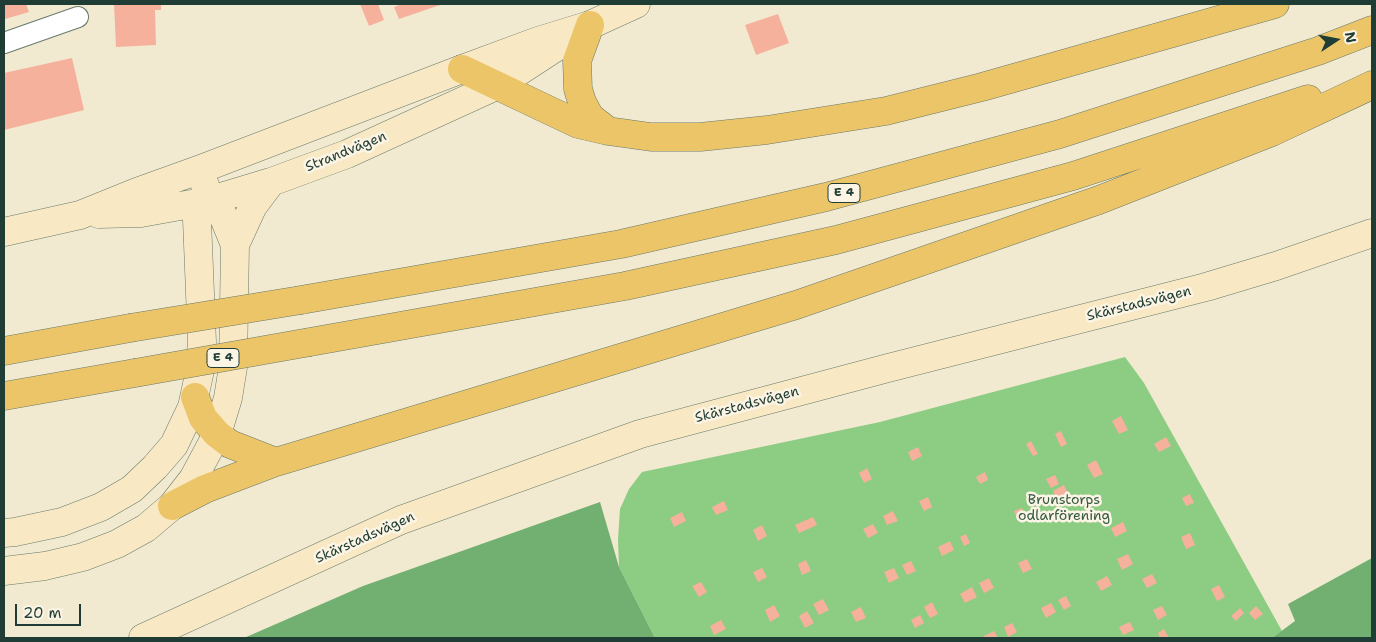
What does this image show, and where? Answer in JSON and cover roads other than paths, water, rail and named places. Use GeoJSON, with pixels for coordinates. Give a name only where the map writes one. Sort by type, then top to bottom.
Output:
{"type":"FeatureCollection","features":[{"type":"Feature","properties":{"kind":"highway"},"geometry":{"type":"LineString","coordinates":[[462,68],[557,116],[578,124],[608,131],[651,137],[700,137],[767,130],[886,111],[982,87],[1276,4]]}},
{"type":"Feature","properties":{"kind":"highway"},"geometry":{"type":"LineString","coordinates":[[590,25],[578,61],[578,89],[582,102],[590,116],[608,131]]}},
{"type":"Feature","properties":{"kind":"highway","name":"E 4"},"geometry":{"type":"LineString","coordinates":[[4,350],[621,244],[836,195],[1060,134],[1318,51],[1372,30]]}},
{"type":"Feature","properties":{"kind":"highway","name":"E 4"},"geometry":{"type":"LineString","coordinates":[[4,396],[625,286],[836,240],[1073,176],[1372,77]]}},
{"type":"Feature","properties":{"kind":"highway"},"geometry":{"type":"LineString","coordinates":[[172,506],[206,489],[276,462],[796,305],[1099,200],[1272,132],[1372,85]]}},
{"type":"Feature","properties":{"kind":"highway"},"geometry":{"type":"LineString","coordinates":[[195,397],[203,418],[217,434],[230,444],[276,462]]}},
{"type":"Feature","properties":{"kind":"main road","name":"Strandvägen"},"geometry":{"type":"LineString","coordinates":[[4,232],[80,215],[462,68],[590,25],[636,4]]}},
{"type":"Feature","properties":{"kind":"main road","name":"Strandvägen"},"geometry":{"type":"LineString","coordinates":[[80,215],[140,213],[208,201],[271,182],[347,154],[498,85],[590,25]]}},
{"type":"Feature","properties":{"kind":"main road"},"geometry":{"type":"LineString","coordinates":[[201,169],[208,201],[222,213],[235,245]]}},
{"type":"Feature","properties":{"kind":"main road"},"geometry":{"type":"LineString","coordinates":[[4,571],[44,566],[83,557],[117,544],[146,528],[172,506],[193,479],[217,434],[228,398],[232,367],[235,245],[253,206],[271,182]]}},
{"type":"Feature","properties":{"kind":"main road"},"geometry":{"type":"LineString","coordinates":[[4,533],[62,522],[101,508],[132,489],[174,445],[192,407],[200,375],[202,342],[197,220],[208,201]]}},
{"type":"Feature","properties":{"kind":"main road","name":"Skärstadsvägen"},"geometry":{"type":"LineString","coordinates":[[142,638],[401,520],[640,434],[888,368],[1206,287],[1276,266],[1372,233]]}},
{"type":"Feature","properties":{"kind":"street"},"geometry":{"type":"LineString","coordinates":[[4,43],[78,17]]}},
{"type":"Feature","properties":{"kind":"park label","name":"Brunstorps odlarförening"},"geometry":{"type":"Point","coordinates":[1064,508]}}]}
